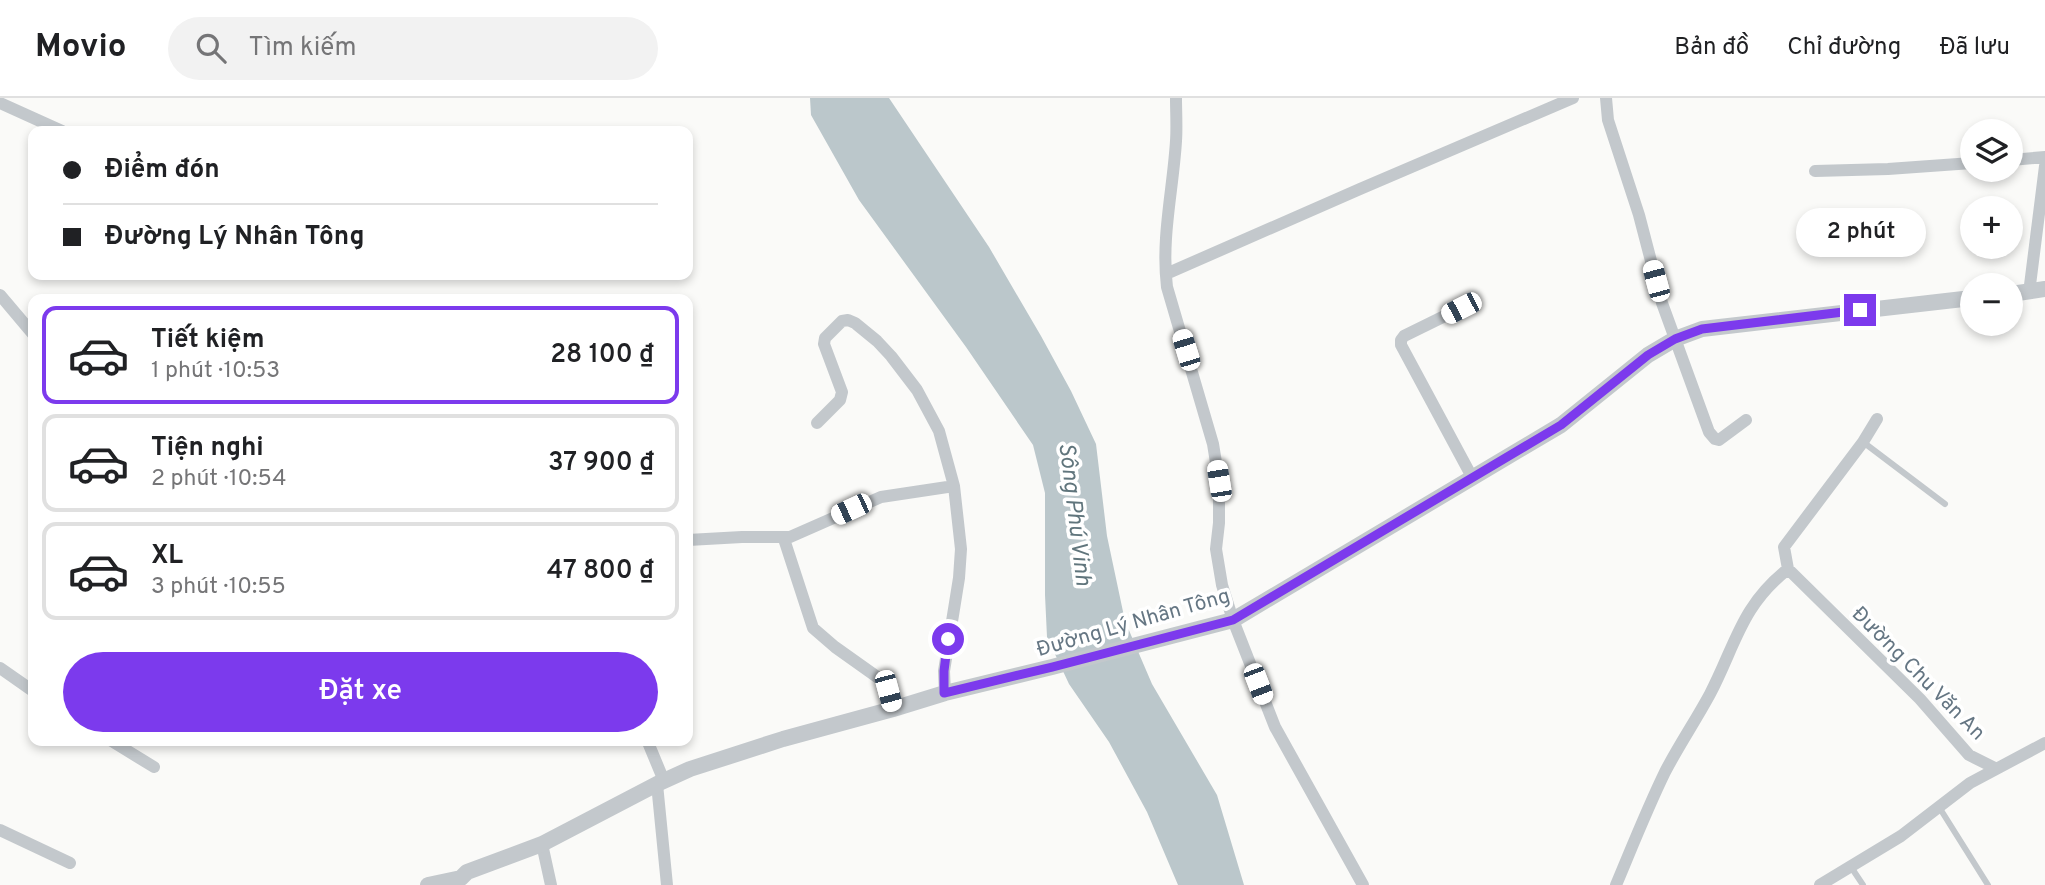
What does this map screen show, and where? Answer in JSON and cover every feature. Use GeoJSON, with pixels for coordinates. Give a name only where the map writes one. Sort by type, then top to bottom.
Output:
{"type":"FeatureCollection","features":[{"type":"Feature","properties":{"kind":"street"},"geometry":{"type":"LineString","coordinates":[[1176,98],[1176,142],[1164,265],[1167,287],[1213,444],[1219,481],[1216,549],[1222,585],[1275,727],[1363,885]]}},
{"type":"Feature","properties":{"kind":"street"},"geometry":{"type":"LineString","coordinates":[[1166,274],[1573,98]]}},
{"type":"Feature","properties":{"kind":"street"},"geometry":{"type":"LineString","coordinates":[[1606,98],[1608,120],[1639,215],[1662,303],[1709,432],[1714,439],[1723,438],[1746,420]]}},
{"type":"Feature","properties":{"kind":"street"},"geometry":{"type":"LineString","coordinates":[[0,103],[51,126]]}},
{"type":"Feature","properties":{"kind":"street"},"geometry":{"type":"LineString","coordinates":[[2023,159],[2045,157]]}},
{"type":"Feature","properties":{"kind":"street"},"geometry":{"type":"LineString","coordinates":[[1815,171],[1960,164]]}},
{"type":"Feature","properties":{"kind":"street"},"geometry":{"type":"LineString","coordinates":[[2037,291],[2045,166]]}},
{"type":"Feature","properties":{"kind":"street"},"geometry":{"type":"LineString","coordinates":[[0,295],[28,328]]}},
{"type":"Feature","properties":{"kind":"street","name":"Đường Lý Nhân Tông"},"geometry":{"type":"LineString","coordinates":[[428,885],[461,878],[469,879],[660,782],[691,769],[783,739],[944,693],[1233,620],[1561,425],[1648,355],[1675,339],[1702,329],[1960,299]]}},
{"type":"Feature","properties":{"kind":"street"},"geometry":{"type":"LineString","coordinates":[[1461,308],[1404,336],[1401,345],[1472,477]]}},
{"type":"Feature","properties":{"kind":"street"},"geometry":{"type":"LineString","coordinates":[[817,423],[840,400],[842,393],[824,344],[825,338],[842,321],[848,320],[877,341],[917,390],[939,430],[954,486],[961,549],[944,671],[944,693]]}},
{"type":"Feature","properties":{"kind":"street"},"geometry":{"type":"LineString","coordinates":[[1616,885],[1660,783],[1720,674],[1738,629],[1787,563],[1784,547],[1863,442],[1877,419]]}},
{"type":"Feature","properties":{"kind":"street"},"geometry":{"type":"LineString","coordinates":[[693,540],[742,537],[784,539],[881,497],[954,486]]}},
{"type":"Feature","properties":{"kind":"street"},"geometry":{"type":"LineString","coordinates":[[784,539],[813,628],[880,679],[888,691],[893,709]]}},
{"type":"Feature","properties":{"kind":"street","name":"Đường Chu Văn An"},"geometry":{"type":"LineString","coordinates":[[1787,563],[1920,699],[1969,755],[1995,768],[2045,743]]}},
{"type":"Feature","properties":{"kind":"street"},"geometry":{"type":"LineString","coordinates":[[0,668],[28,688]]}},
{"type":"Feature","properties":{"kind":"street"},"geometry":{"type":"LineString","coordinates":[[120,746],[154,767]]}},
{"type":"Feature","properties":{"kind":"street"},"geometry":{"type":"LineString","coordinates":[[649,746],[660,782],[667,885]]}},
{"type":"Feature","properties":{"kind":"street"},"geometry":{"type":"LineString","coordinates":[[1820,885],[1901,836],[1970,783],[1995,768]]}},
{"type":"Feature","properties":{"kind":"street"},"geometry":{"type":"LineString","coordinates":[[0,830],[70,863]]}},
{"type":"Feature","properties":{"kind":"street"},"geometry":{"type":"LineString","coordinates":[[542,844],[551,885]]}},
{"type":"Feature","properties":{"kind":"lane"},"geometry":{"type":"LineString","coordinates":[[1863,442],[1945,504]]}},
{"type":"Feature","properties":{"kind":"lane"},"geometry":{"type":"LineString","coordinates":[[1939,807],[1988,885]]}},
{"type":"Feature","properties":{"kind":"lane"},"geometry":{"type":"LineString","coordinates":[[1851,867],[1863,885]]}},
{"type":"Feature","properties":{"kind":"water","name":"Sông Phú Vinh"},"geometry":{"type":"Polygon","coordinates":[[[810,98],[889,98],[989,247],[1041,336],[1096,444],[1107,536],[1125,621],[1152,684],[1217,795],[1244,885],[1178,885],[1147,812],[1109,742],[1069,684],[1047,637],[1045,493],[1033,445],[966,347],[859,200],[811,115],[810,98]]]}},
{"type":"Feature","properties":{"kind":"route"},"geometry":{"type":"LineString","coordinates":[[948,639],[944,693],[1233,620],[1561,425],[1648,355],[1675,339],[1702,329],[1860,310]]}}]}
